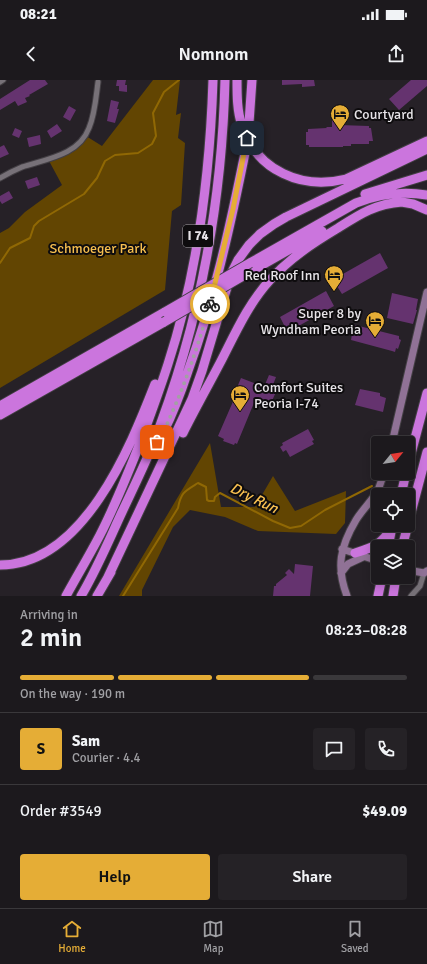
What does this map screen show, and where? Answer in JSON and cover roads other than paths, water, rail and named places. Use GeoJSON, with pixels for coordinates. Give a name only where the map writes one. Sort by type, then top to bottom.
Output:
{"type":"FeatureCollection","features":[{"type":"Feature","properties":{"kind":"highway"},"geometry":{"type":"LineString","coordinates":[[210,80],[212,107]]}},
{"type":"Feature","properties":{"kind":"highway","name":"I 74"},"geometry":{"type":"LineString","coordinates":[[66,596],[100,534],[120,491],[148,422],[169,362],[196,249],[207,175],[213,80]]}},
{"type":"Feature","properties":{"kind":"highway","name":"I 74"},"geometry":{"type":"LineString","coordinates":[[81,596],[150,450],[168,405],[193,320],[204,273],[219,176],[226,80]]}},
{"type":"Feature","properties":{"kind":"highway"},"geometry":{"type":"LineString","coordinates":[[237,80],[239,114],[248,142],[267,163],[290,177],[317,183],[346,179],[427,141]]}},
{"type":"Feature","properties":{"kind":"highway"},"geometry":{"type":"LineString","coordinates":[[150,450],[164,433],[183,385],[202,332],[222,260],[245,153],[252,80]]}},
{"type":"Feature","properties":{"kind":"highway"},"geometry":{"type":"LineString","coordinates":[[108,577],[192,399],[232,274],[236,264],[245,251],[260,234],[280,220],[427,149]]}},
{"type":"Feature","properties":{"kind":"highway"},"geometry":{"type":"LineString","coordinates":[[253,261],[353,199],[368,192],[427,176]]}},
{"type":"Feature","properties":{"kind":"highway"},"geometry":{"type":"LineString","coordinates":[[0,406],[349,206],[363,200],[395,193],[427,195]]}},
{"type":"Feature","properties":{"kind":"highway"},"geometry":{"type":"LineString","coordinates":[[0,415],[360,210],[383,202],[402,202],[417,205],[427,210]]}},
{"type":"Feature","properties":{"kind":"highway"},"geometry":{"type":"LineString","coordinates":[[97,596],[239,324],[260,292],[287,263],[321,238],[369,210],[386,203],[402,202]]}},
{"type":"Feature","properties":{"kind":"highway"},"geometry":{"type":"LineString","coordinates":[[0,565],[20,563],[47,551],[66,537],[89,514],[118,467],[158,378],[169,362]]}},
{"type":"Feature","properties":{"kind":"highway"},"geometry":{"type":"LineString","coordinates":[[415,439],[427,393]]}},
{"type":"Feature","properties":{"kind":"highway"},"geometry":{"type":"LineString","coordinates":[[415,497],[427,452]]}},
{"type":"Feature","properties":{"kind":"highway"},"geometry":{"type":"LineString","coordinates":[[359,555],[377,545],[389,532]]}},
{"type":"Feature","properties":{"kind":"highway"},"geometry":{"type":"LineString","coordinates":[[378,596],[381,584]]}},
{"type":"Feature","properties":{"kind":"highway"},"geometry":{"type":"LineString","coordinates":[[392,596],[395,584]]}},
{"type":"Feature","properties":{"kind":"street"},"geometry":{"type":"LineString","coordinates":[[0,178],[16,169],[67,152],[78,145],[86,136],[90,127],[98,82]]}},
{"type":"Feature","properties":{"kind":"street"},"geometry":{"type":"LineString","coordinates":[[394,436],[427,292]]}},
{"type":"Feature","properties":{"kind":"street"},"geometry":{"type":"LineString","coordinates":[[347,596],[340,566],[342,549],[356,520],[378,490],[382,480]]}},
{"type":"Feature","properties":{"kind":"street"},"geometry":{"type":"LineString","coordinates":[[342,549],[371,559]]}},
{"type":"Feature","properties":{"kind":"street"},"geometry":{"type":"LineString","coordinates":[[341,573],[348,564],[359,555]]}},
{"type":"Feature","properties":{"kind":"street"},"geometry":{"type":"LineString","coordinates":[[411,596],[420,586],[426,572],[415,571]]}},
{"type":"Feature","properties":{"kind":"waterway"},"geometry":{"type":"LineString","coordinates":[[0,263],[10,248],[30,238],[34,226],[39,221],[84,194],[97,178],[105,161],[115,155],[138,153],[152,144],[156,136],[153,113],[164,92],[179,80]]}},
{"type":"Feature","properties":{"kind":"waterway","name":"Dry Run"},"geometry":{"type":"LineString","coordinates":[[123,596],[178,508],[182,495],[198,483],[206,487],[207,500],[209,501],[214,501],[215,497],[220,493],[273,521],[290,528],[301,526],[325,510],[372,486]]}},
{"type":"Feature","properties":{"kind":"place","name":"Courtyard"},"geometry":{"type":"Point","coordinates":[340,131]}},
{"type":"Feature","properties":{"kind":"place","name":"Red Roof Inn"},"geometry":{"type":"Point","coordinates":[334,292]}},
{"type":"Feature","properties":{"kind":"place","name":"Super 8 by Wyndham Peoria"},"geometry":{"type":"Point","coordinates":[375,338]}},
{"type":"Feature","properties":{"kind":"place","name":"Comfort Suites Peoria I-74"},"geometry":{"type":"Point","coordinates":[240,412]}},
{"type":"Feature","properties":{"kind":"park label","name":"Schmoeger Park"},"geometry":{"type":"Point","coordinates":[98,248]}}]}
